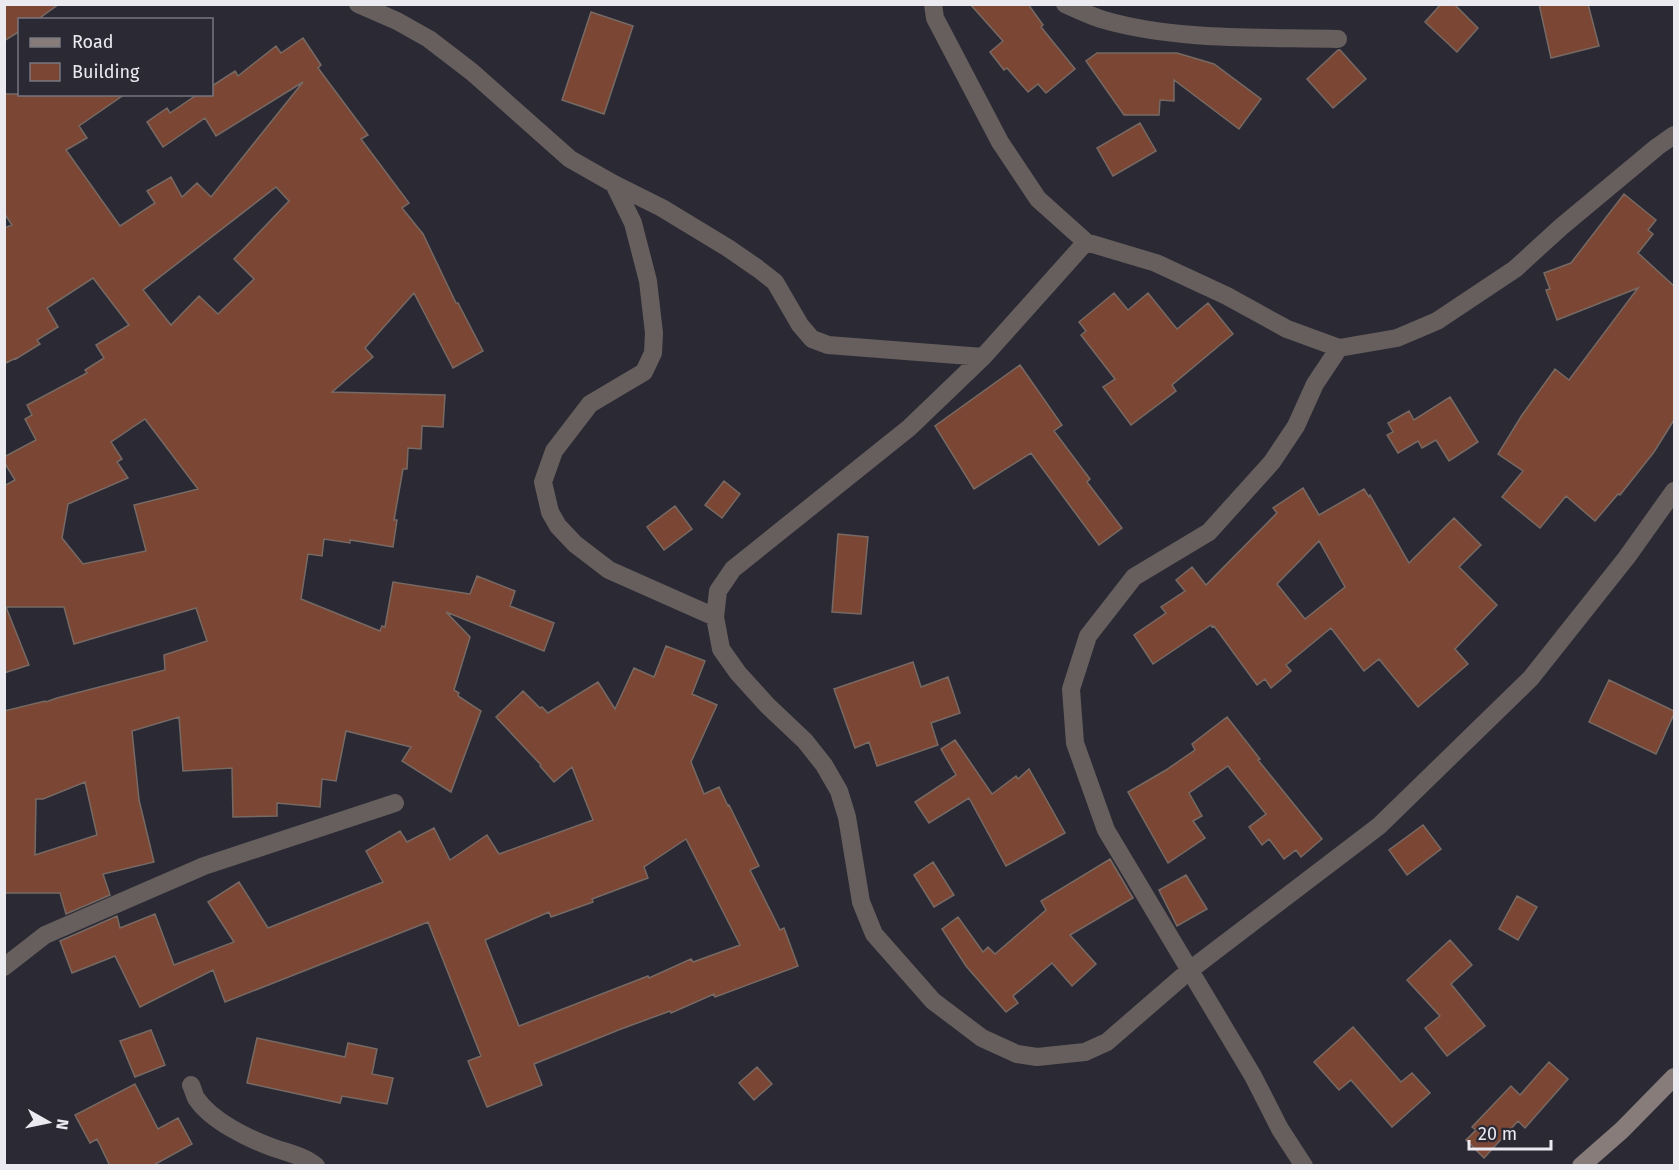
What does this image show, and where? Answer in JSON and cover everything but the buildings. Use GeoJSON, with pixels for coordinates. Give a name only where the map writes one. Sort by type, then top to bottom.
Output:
{"type":"FeatureCollection","features":[{"type":"Feature","properties":{"kind":"main road"},"geometry":{"type":"LineString","coordinates":[[1581,1166],[1622,1130],[1674,1077]]}},
{"type":"Feature","properties":{"kind":"street"},"geometry":{"type":"LineString","coordinates":[[358,4],[397,21],[429,39],[472,72],[570,159],[662,208],[728,248],[766,275],[775,282],[800,325],[812,339],[828,345],[982,357]]}},
{"type":"Feature","properties":{"kind":"street"},"geometry":{"type":"LineString","coordinates":[[933,4],[935,18],[1000,142],[1038,199],[1086,242],[1156,262],[1227,296],[1287,329],[1339,348],[1397,338],[1437,321],[1515,269],[1561,227],[1674,135]]}},
{"type":"Feature","properties":{"kind":"street"},"geometry":{"type":"LineString","coordinates":[[1065,4],[1102,20],[1141,29],[1198,36],[1338,39]]}},
{"type":"Feature","properties":{"kind":"street"},"geometry":{"type":"LineString","coordinates":[[614,184],[633,224],[648,281],[654,333],[653,352],[644,372],[590,404],[554,451],[543,482],[550,512],[558,526],[575,544],[609,570],[715,617]]}},
{"type":"Feature","properties":{"kind":"street"},"geometry":{"type":"LineString","coordinates":[[1086,242],[982,357],[909,428],[733,569],[718,591],[715,617],[721,649],[738,673],[766,705],[805,741],[824,765],[839,791],[847,817],[861,902],[874,934],[933,1000],[982,1038],[1017,1054],[1037,1057],[1085,1052],[1107,1042],[1190,970],[1379,826],[1531,678],[1627,557],[1674,491]]}},
{"type":"Feature","properties":{"kind":"street"},"geometry":{"type":"LineString","coordinates":[[1304,1166],[1280,1129],[1253,1076],[1106,830],[1075,743],[1071,689],[1088,636],[1134,577],[1209,532],[1272,462],[1296,426],[1315,384],[1339,348]]}},
{"type":"Feature","properties":{"kind":"street"},"geometry":{"type":"LineString","coordinates":[[4,967],[45,935],[204,866],[395,803]]}},
{"type":"Feature","properties":{"kind":"street"},"geometry":{"type":"LineString","coordinates":[[191,1085],[197,1098],[207,1110],[226,1124],[251,1140],[308,1159],[316,1166]]}}]}
